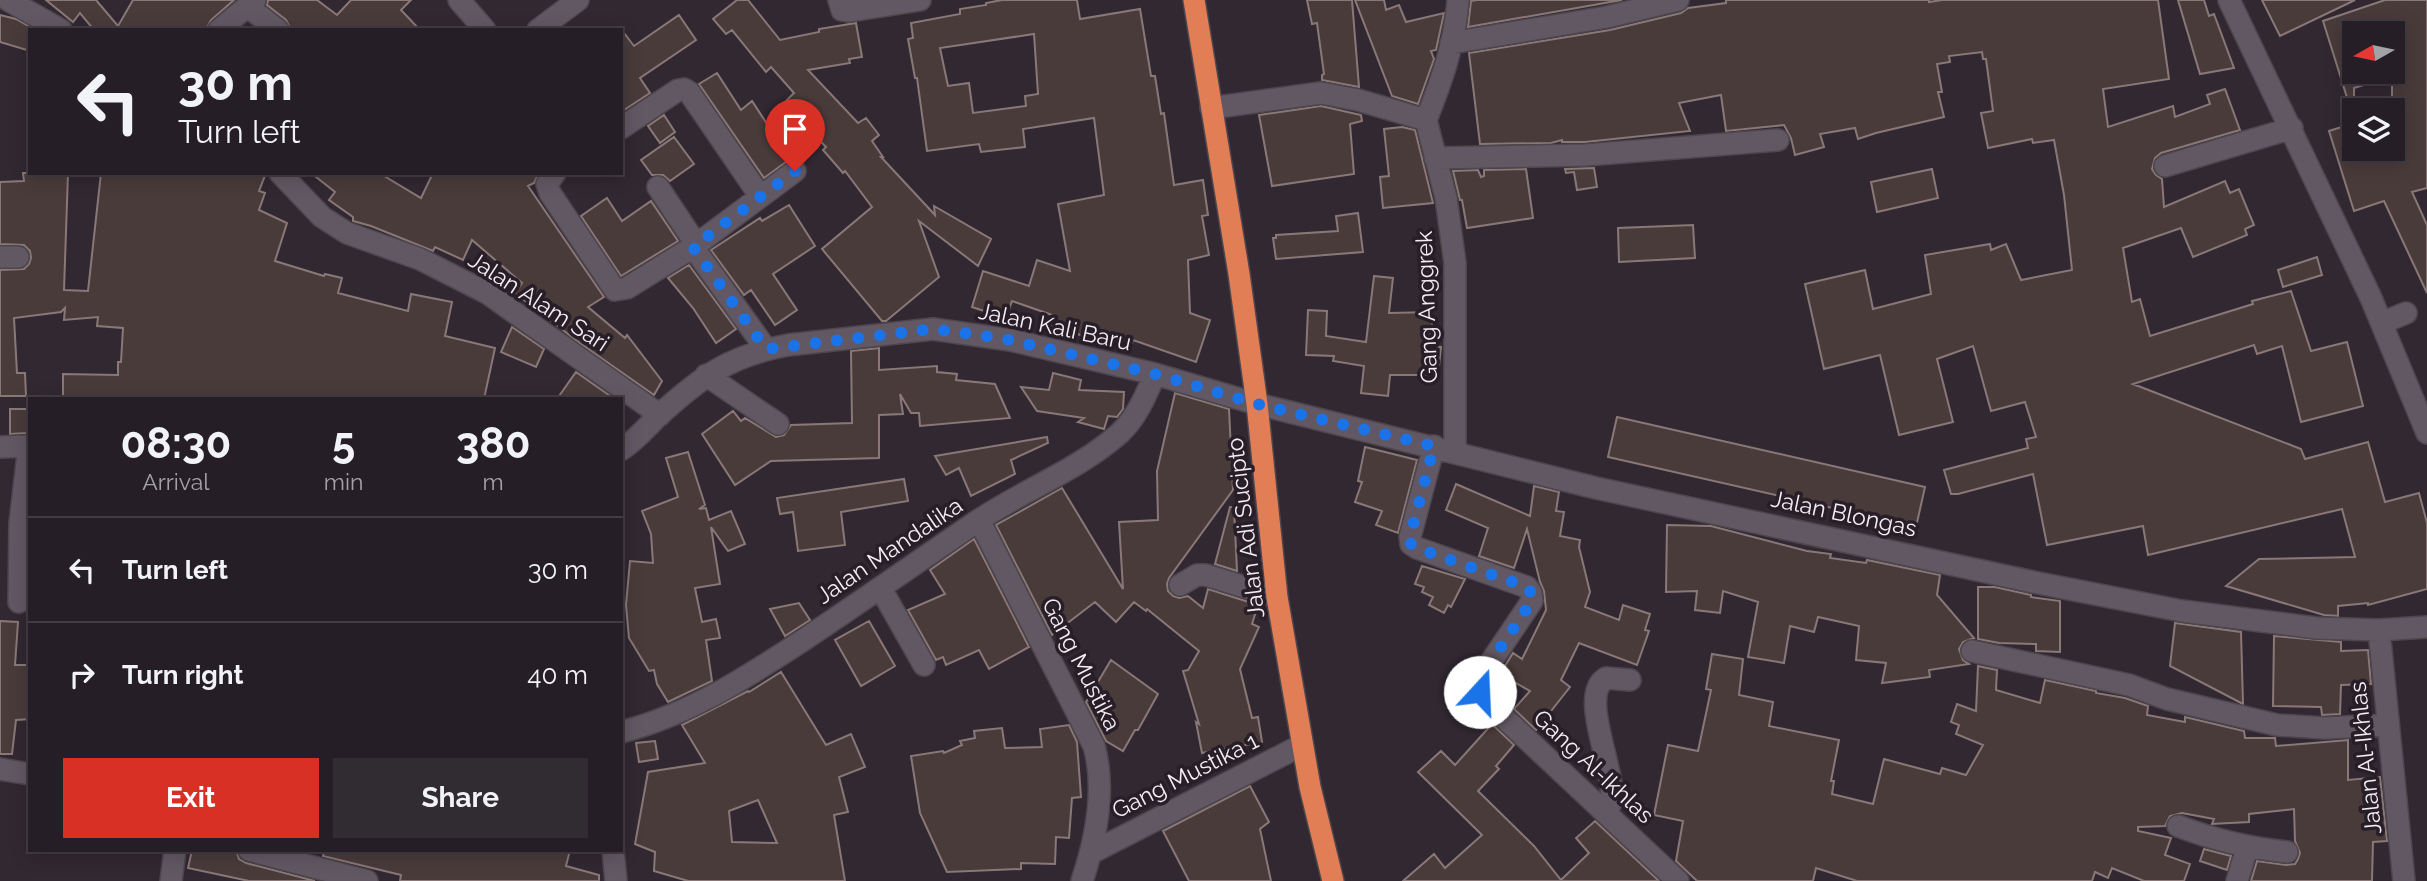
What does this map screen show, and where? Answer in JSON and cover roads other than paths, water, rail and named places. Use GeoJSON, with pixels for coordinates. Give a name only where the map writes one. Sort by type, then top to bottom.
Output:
{"type":"FeatureCollection","features":[{"type":"Feature","properties":{"kind":"highway","name":"Jalan Adi Sucipto"},"geometry":{"type":"LineString","coordinates":[[1194,0],[1239,274],[1257,404],[1277,597],[1302,745],[1333,881]]}},
{"type":"Feature","properties":{"kind":"street"},"geometry":{"type":"LineString","coordinates":[[8,0],[57,28]]}},
{"type":"Feature","properties":{"kind":"street"},"geometry":{"type":"LineString","coordinates":[[459,0],[483,28]]}},
{"type":"Feature","properties":{"kind":"street"},"geometry":{"type":"LineString","coordinates":[[541,28],[578,0]]}},
{"type":"Feature","properties":{"kind":"street"},"geometry":{"type":"LineString","coordinates":[[839,0],[842,10],[850,11],[920,0]]}},
{"type":"Feature","properties":{"kind":"street"},"geometry":{"type":"LineString","coordinates":[[1211,107],[1321,93],[1358,100],[1426,120],[1456,32],[1458,0]]}},
{"type":"Feature","properties":{"kind":"street"},"geometry":{"type":"LineString","coordinates":[[1451,43],[1607,17],[1678,0]]}},
{"type":"Feature","properties":{"kind":"street"},"geometry":{"type":"LineString","coordinates":[[2229,0],[2292,128],[2382,323],[2427,433]]}},
{"type":"Feature","properties":{"kind":"street"},"geometry":{"type":"LineString","coordinates":[[221,28],[251,4],[276,28]]}},
{"type":"Feature","properties":{"kind":"street"},"geometry":{"type":"LineString","coordinates":[[623,127],[678,90],[684,89],[689,92],[760,196]]}},
{"type":"Feature","properties":{"kind":"street","name":"Gang Anggrek"},"geometry":{"type":"LineString","coordinates":[[1426,120],[1451,224],[1455,263],[1455,452]]}},
{"type":"Feature","properties":{"kind":"street"},"geometry":{"type":"LineString","coordinates":[[2165,166],[2292,128]]}},
{"type":"Feature","properties":{"kind":"street"},"geometry":{"type":"LineString","coordinates":[[1435,159],[1586,155],[1778,140]]}},
{"type":"Feature","properties":{"kind":"street"},"geometry":{"type":"LineString","coordinates":[[554,175],[547,184],[550,193],[615,289],[627,288],[694,245],[795,171]]}},
{"type":"Feature","properties":{"kind":"street","name":"Jalan Alam Sari"},"geometry":{"type":"LineString","coordinates":[[282,175],[322,217],[346,233],[420,259],[487,293],[660,415]]}},
{"type":"Feature","properties":{"kind":"street"},"geometry":{"type":"LineString","coordinates":[[658,187],[694,245],[766,349]]}},
{"type":"Feature","properties":{"kind":"street"},"geometry":{"type":"LineString","coordinates":[[2382,323],[2406,313]]}},
{"type":"Feature","properties":{"kind":"street","name":"Jalan Kali Baru"},"geometry":{"type":"LineString","coordinates":[[623,448],[706,374],[734,360],[766,349],[933,329],[1010,340],[1155,374],[1257,404]]}},
{"type":"Feature","properties":{"kind":"street"},"geometry":{"type":"LineString","coordinates":[[706,374],[778,424]]}},
{"type":"Feature","properties":{"kind":"street","name":"Jalan Mandalika"},"geometry":{"type":"LineString","coordinates":[[623,731],[659,721],[742,680],[881,589],[979,520],[1081,463],[1122,431],[1140,408],[1155,374]]}},
{"type":"Feature","properties":{"kind":"street","name":"Jalan Blongas"},"geometry":{"type":"LineString","coordinates":[[1257,404],[1596,488],[2168,609],[2316,628],[2378,631],[2427,627]]}},
{"type":"Feature","properties":{"kind":"street"},"geometry":{"type":"LineString","coordinates":[[0,447],[28,446]]}},
{"type":"Feature","properties":{"kind":"street","name":"Gang Al-Ikhlas"},"geometry":{"type":"LineString","coordinates":[[1434,446],[1410,537],[1411,544],[1527,587],[1532,596],[1532,601],[1482,675],[1479,686],[1483,698],[1678,881]]}},
{"type":"Feature","properties":{"kind":"street"},"geometry":{"type":"LineString","coordinates":[[19,602],[20,523],[28,455]]}},
{"type":"Feature","properties":{"kind":"street","name":"Gang Mustika"},"geometry":{"type":"LineString","coordinates":[[979,520],[1094,746],[1099,763],[1099,799],[1091,853],[1082,881]]}},
{"type":"Feature","properties":{"kind":"street"},"geometry":{"type":"LineString","coordinates":[[1180,585],[1197,575],[1206,575],[1277,597]]}},
{"type":"Feature","properties":{"kind":"street"},"geometry":{"type":"LineString","coordinates":[[881,589],[924,665]]}},
{"type":"Feature","properties":{"kind":"street","name":"Jalan Al-Ikhlas"},"geometry":{"type":"LineString","coordinates":[[2378,631],[2403,881]]}},
{"type":"Feature","properties":{"kind":"street"},"geometry":{"type":"LineString","coordinates":[[1972,651],[2129,685],[2167,699],[2277,725],[2325,728],[2388,725]]}},
{"type":"Feature","properties":{"kind":"street"},"geometry":{"type":"LineString","coordinates":[[1606,813],[1612,791],[1597,725],[1599,685],[1606,678],[1630,680]]}},
{"type":"Feature","properties":{"kind":"street","name":"Gang Mustika 1"},"geometry":{"type":"LineString","coordinates":[[1091,853],[1302,745]]}},
{"type":"Feature","properties":{"kind":"street"},"geometry":{"type":"LineString","coordinates":[[0,769],[28,774]]}},
{"type":"Feature","properties":{"kind":"street"},"geometry":{"type":"LineString","coordinates":[[2178,826],[2247,848],[2287,852]]}},
{"type":"Feature","properties":{"kind":"street"},"geometry":{"type":"LineString","coordinates":[[2237,881],[2247,848]]}},
{"type":"Feature","properties":{"kind":"street"},"geometry":{"type":"LineString","coordinates":[[171,881],[175,852]]}},
{"type":"Feature","properties":{"kind":"street"},"geometry":{"type":"LineString","coordinates":[[257,852],[367,881]]}},
{"type":"Feature","properties":{"kind":"street"},"geometry":{"type":"LineString","coordinates":[[613,852],[616,881]]}}]}
